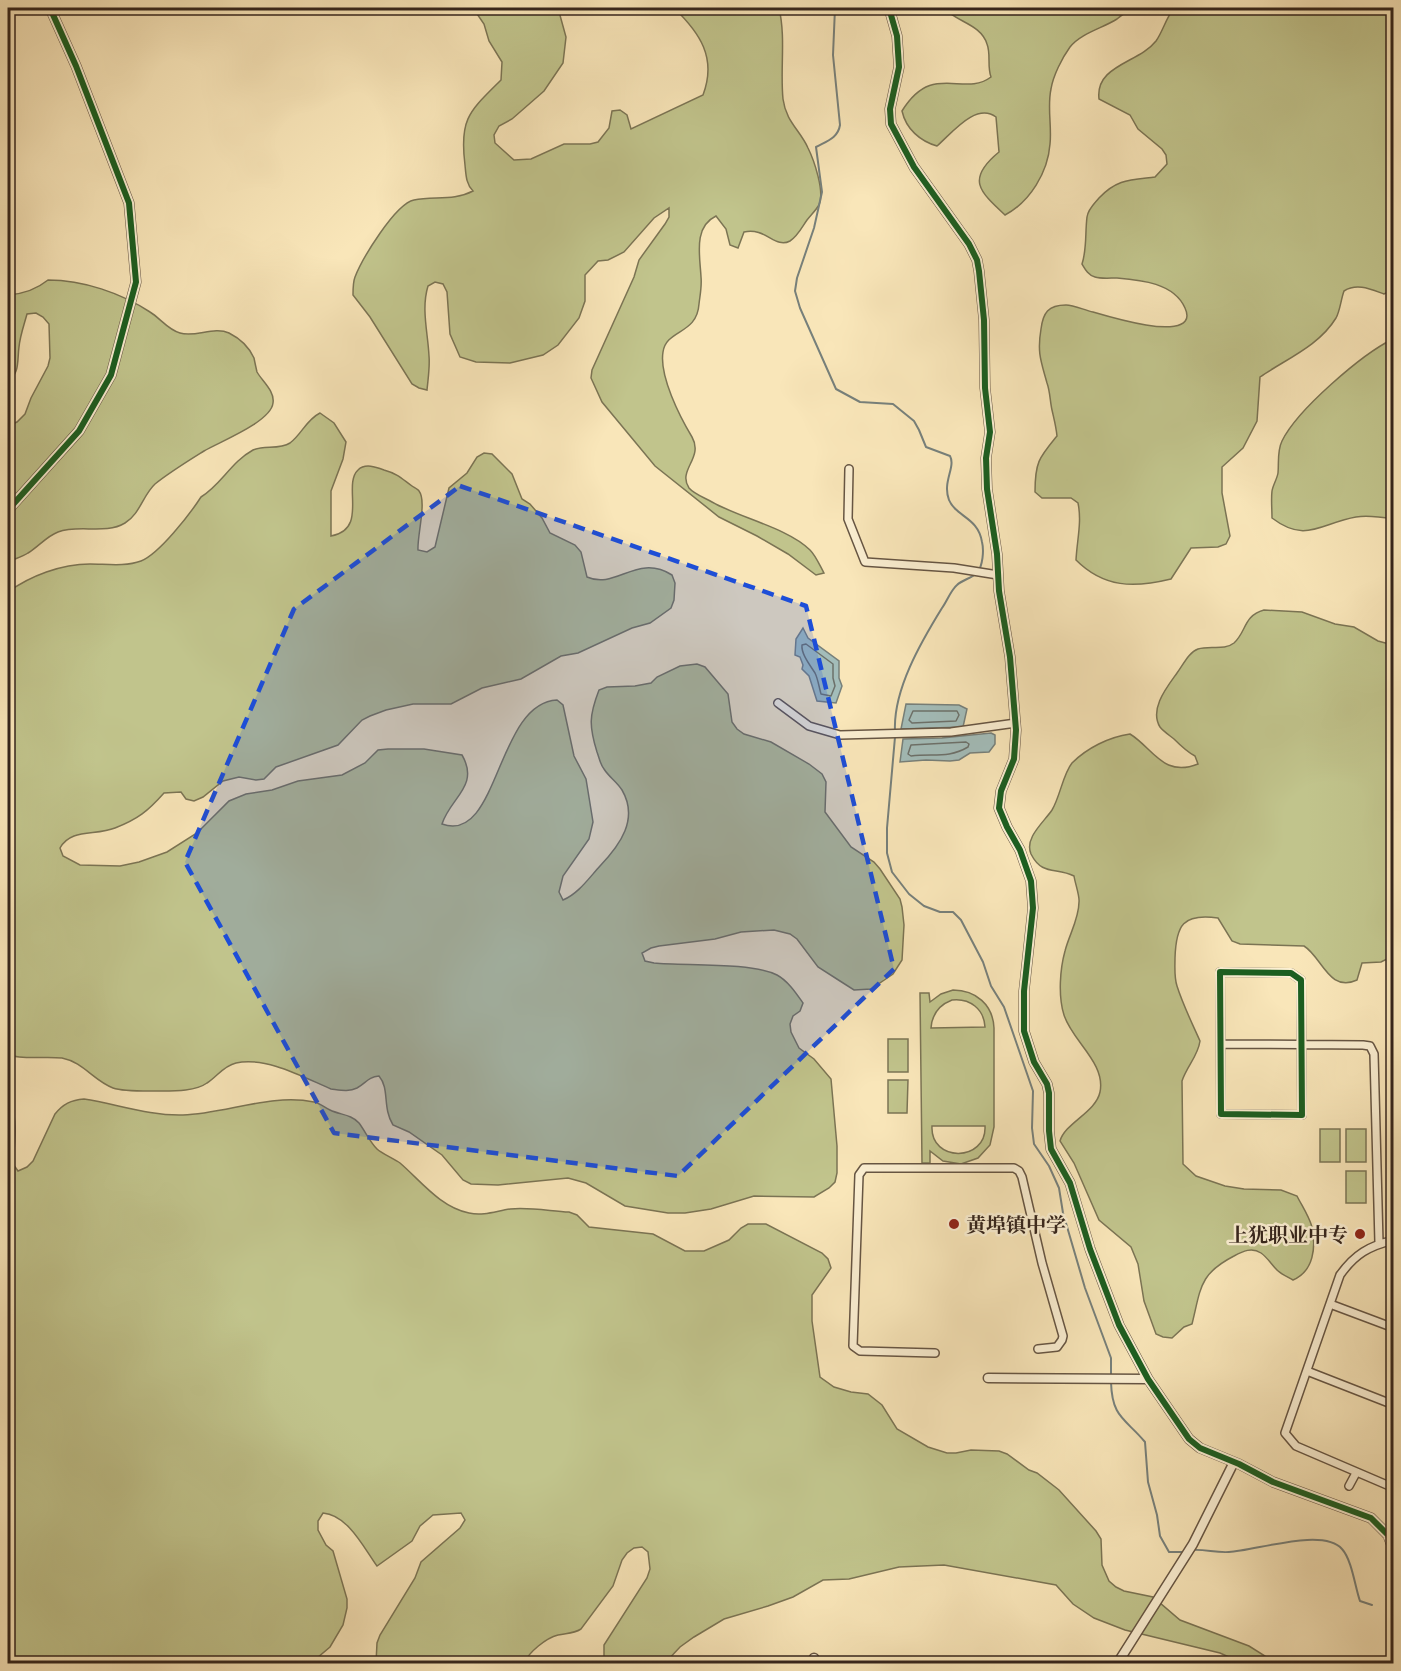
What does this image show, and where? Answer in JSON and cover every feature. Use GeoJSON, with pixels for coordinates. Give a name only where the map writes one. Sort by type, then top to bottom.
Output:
{"type":"FeatureCollection","features":[{"type":"Feature","properties":{"kind":"street"},"geometry":{"type":"LineString","coordinates":[[8,510],[79,431],[111,375],[136,282],[129,203],[76,66],[50,8]]}},
{"type":"Feature","properties":{"kind":"street"},"geometry":{"type":"LineString","coordinates":[[889,8],[897,36],[899,67],[890,109],[891,124],[914,167],[969,244],[977,260],[984,320],[985,388],[990,432],[986,470],[987,489],[1010,657],[1016,723],[1015,750],[1001,791],[999,808],[1027,866],[1033,893],[1024,991],[1024,1031],[1034,1062],[1047,1084],[1051,1149],[1070,1183],[1107,1299],[1148,1379],[1189,1439],[1200,1448],[1273,1482],[1371,1518],[1388,1535],[1394,1551]]}},
{"type":"Feature","properties":{"kind":"street"},"geometry":{"type":"LineString","coordinates":[[849,469],[848,519],[865,562],[954,568],[998,575]]}},
{"type":"Feature","properties":{"kind":"street"},"geometry":{"type":"LineString","coordinates":[[778,703],[809,726],[840,735],[951,732],[1016,723]]}},
{"type":"Feature","properties":{"kind":"street"},"geometry":{"type":"LineString","coordinates":[[1220,972],[1291,973],[1299,976],[1302,985],[1302,1115],[1221,1114],[1221,1044],[1220,972]]}},
{"type":"Feature","properties":{"kind":"street"},"geometry":{"type":"LineString","coordinates":[[1221,1044],[1370,1046],[1374,1054],[1379,1244]]}},
{"type":"Feature","properties":{"kind":"street"},"geometry":{"type":"LineString","coordinates":[[935,1353],[860,1351],[853,1346],[859,1175],[864,1168],[869,1166],[1014,1168],[1019,1171],[1063,1336],[1057,1347],[1038,1349]]}},
{"type":"Feature","properties":{"kind":"street"},"geometry":{"type":"LineString","coordinates":[[1394,1240],[1379,1244],[1351,1260],[1340,1275],[1285,1433],[1296,1446],[1394,1488]]}},
{"type":"Feature","properties":{"kind":"street"},"geometry":{"type":"LineString","coordinates":[[1330,1304],[1394,1328]]}},
{"type":"Feature","properties":{"kind":"street"},"geometry":{"type":"LineString","coordinates":[[1307,1371],[1394,1406]]}},
{"type":"Feature","properties":{"kind":"street"},"geometry":{"type":"LineString","coordinates":[[988,1378],[1148,1379]]}},
{"type":"Feature","properties":{"kind":"street"},"geometry":{"type":"LineString","coordinates":[[1117,1664],[1193,1544],[1234,1462]]}},
{"type":"Feature","properties":{"kind":"street"},"geometry":{"type":"LineString","coordinates":[[1349,1486],[1356,1473]]}},
{"type":"Feature","properties":{"kind":"highlighted area"},"geometry":{"type":"Polygon","coordinates":[[[460,486],[806,606],[894,969],[678,1176],[334,1133],[185,862],[294,609],[460,486]]]}},
{"type":"Feature","properties":{"kind":"green space"},"geometry":{"type":"Polygon","coordinates":[[[473,8],[558,8],[566,37],[563,63],[544,91],[512,119],[499,126],[494,135],[495,143],[514,160],[531,159],[564,144],[598,142],[609,128],[612,111],[620,110],[627,115],[631,129],[703,95],[708,69],[704,47],[691,27],[674,8],[779,8],[782,31],[783,99],[787,114],[805,142],[813,160],[820,184],[819,205],[795,237],[785,243],[752,231],[744,232],[738,248],[730,245],[726,229],[716,216],[709,221],[701,235],[699,251],[701,284],[697,314],[688,327],[665,345],[663,362],[667,384],[695,444],[693,458],[686,475],[689,488],[723,508],[777,529],[801,542],[812,552],[824,573],[816,575],[788,554],[719,517],[655,466],[602,402],[591,378],[592,370],[634,277],[639,260],[665,224],[669,217],[669,208],[654,218],[624,252],[608,260],[598,261],[585,275],[585,301],[579,318],[558,345],[543,355],[510,363],[476,362],[460,357],[450,334],[447,292],[443,284],[435,282],[428,286],[425,312],[429,360],[427,390],[412,384],[370,317],[353,295],[354,279],[364,258],[389,221],[406,204],[414,200],[459,196],[473,191],[466,172],[464,136],[466,126],[474,108],[501,80],[502,62],[489,41],[484,24],[473,8]]]}},
{"type":"Feature","properties":{"kind":"green space"},"geometry":{"type":"Polygon","coordinates":[[[944,8],[1132,8],[1117,19],[1086,34],[1067,51],[1051,89],[1050,144],[1046,165],[1030,194],[1005,215],[988,199],[980,185],[982,170],[999,152],[996,117],[988,113],[972,116],[937,146],[925,141],[910,129],[902,111],[914,96],[925,88],[936,84],[970,84],[991,77],[988,48],[984,37],[944,8]]]}},
{"type":"Feature","properties":{"kind":"green space"},"geometry":{"type":"Polygon","coordinates":[[[1174,8],[1393,8],[1393,290],[1384,294],[1359,287],[1344,291],[1339,312],[1329,328],[1311,344],[1260,377],[1257,421],[1243,448],[1222,467],[1222,493],[1230,536],[1226,544],[1218,547],[1191,548],[1171,579],[1144,584],[1120,583],[1097,576],[1076,560],[1078,503],[1071,498],[1042,498],[1035,492],[1039,461],[1057,436],[1039,344],[1045,314],[1051,308],[1060,305],[1152,326],[1174,326],[1185,321],[1187,316],[1185,308],[1173,293],[1165,288],[1136,280],[1095,277],[1082,264],[1087,217],[1093,205],[1112,187],[1124,182],[1155,177],[1167,164],[1166,155],[1162,149],[1138,129],[1130,115],[1099,99],[1104,79],[1156,41],[1174,8]]]}},
{"type":"Feature","properties":{"kind":"green space"},"geometry":{"type":"Polygon","coordinates":[[[48,280],[75,282],[114,294],[139,305],[180,333],[223,331],[229,333],[243,343],[252,354],[257,372],[272,394],[273,403],[270,410],[254,424],[204,451],[155,484],[134,515],[125,523],[117,527],[58,532],[32,551],[8,562],[8,426],[17,422],[25,414],[50,358],[49,324],[36,313],[27,314],[20,339],[16,370],[8,382],[8,295],[19,294],[48,280]]]}},
{"type":"Feature","properties":{"kind":"green space"},"geometry":{"type":"Polygon","coordinates":[[[1393,339],[1393,519],[1356,517],[1304,531],[1284,526],[1272,518],[1272,491],[1278,473],[1282,441],[1301,414],[1332,384],[1365,357],[1393,339]]]}},
{"type":"Feature","properties":{"kind":"green space"},"geometry":{"type":"Polygon","coordinates":[[[320,413],[334,423],[346,442],[343,459],[331,491],[331,536],[342,532],[349,525],[352,516],[354,477],[361,468],[371,466],[396,475],[419,491],[422,510],[418,550],[427,552],[435,547],[449,488],[467,473],[477,457],[484,453],[492,454],[512,474],[522,499],[530,504],[542,518],[550,533],[575,545],[581,552],[587,577],[598,580],[608,579],[637,569],[659,569],[672,575],[675,583],[671,608],[650,623],[632,628],[578,653],[561,656],[521,679],[482,688],[451,704],[413,704],[370,716],[362,720],[338,745],[276,767],[264,779],[239,777],[223,781],[203,797],[194,801],[186,799],[181,792],[164,793],[142,814],[123,825],[70,838],[60,848],[63,856],[80,865],[120,866],[139,862],[167,852],[197,833],[229,801],[246,794],[272,790],[298,781],[342,775],[365,763],[378,750],[388,749],[424,749],[462,755],[467,766],[466,784],[442,824],[461,825],[475,814],[487,795],[521,724],[537,707],[557,700],[563,705],[574,756],[586,779],[593,822],[589,839],[563,876],[559,892],[563,900],[578,890],[607,858],[620,840],[628,821],[627,801],[620,787],[602,765],[593,735],[591,721],[599,690],[607,687],[651,683],[657,677],[680,666],[697,664],[705,667],[728,694],[732,722],[737,729],[744,734],[771,742],[822,774],[826,782],[825,812],[851,847],[874,862],[880,869],[900,899],[902,907],[904,925],[902,960],[893,974],[871,989],[854,990],[818,967],[797,939],[790,934],[774,930],[741,932],[715,939],[659,946],[642,953],[645,961],[654,963],[735,966],[765,971],[777,975],[795,991],[803,1003],[800,1011],[793,1016],[790,1024],[791,1032],[799,1048],[814,1059],[831,1079],[837,1173],[835,1182],[829,1188],[814,1197],[754,1196],[711,1209],[668,1213],[625,1206],[586,1183],[568,1178],[498,1185],[471,1184],[463,1180],[442,1155],[409,1132],[393,1125],[379,1076],[354,1089],[338,1090],[272,1065],[248,1062],[231,1064],[207,1083],[192,1089],[130,1091],[106,1085],[69,1060],[8,1055],[8,592],[36,576],[68,566],[129,564],[148,557],[174,533],[201,497],[245,455],[253,450],[290,443],[311,419],[320,413]]]}},
{"type":"Feature","properties":{"kind":"green space"},"geometry":{"type":"Polygon","coordinates":[[[1264,610],[1302,612],[1335,624],[1354,627],[1378,641],[1393,645],[1393,956],[1381,962],[1362,963],[1357,980],[1347,983],[1333,978],[1304,946],[1240,944],[1232,941],[1218,918],[1206,917],[1189,920],[1180,930],[1176,947],[1176,983],[1200,1041],[1182,1081],[1183,1164],[1196,1176],[1225,1186],[1281,1190],[1297,1196],[1311,1223],[1314,1242],[1309,1265],[1300,1276],[1293,1280],[1279,1272],[1263,1255],[1254,1250],[1248,1250],[1223,1263],[1214,1269],[1203,1283],[1192,1324],[1184,1327],[1172,1338],[1163,1337],[1156,1334],[1144,1301],[1138,1264],[1131,1247],[1099,1220],[1074,1163],[1060,1141],[1068,1129],[1093,1106],[1100,1092],[1101,1081],[1093,1062],[1068,1025],[1061,1000],[1060,983],[1063,958],[1079,908],[1074,876],[1040,865],[1031,854],[1030,842],[1052,810],[1072,763],[1099,744],[1130,734],[1167,764],[1186,767],[1198,764],[1195,756],[1160,727],[1157,713],[1161,698],[1192,653],[1198,649],[1221,647],[1234,643],[1252,616],[1264,610]]]}},
{"type":"Feature","properties":{"kind":"green space"},"geometry":{"type":"Polygon","coordinates":[[[953,990],[976,996],[987,1006],[994,1028],[994,1127],[990,1145],[978,1158],[961,1164],[943,1161],[930,1151],[930,1163],[922,1163],[920,993],[929,993],[930,1002],[941,994],[953,990]],[[952,1000],[937,1011],[931,1028],[985,1027],[982,1015],[975,1006],[965,1001],[952,1000]],[[932,1126],[934,1138],[940,1147],[948,1152],[958,1153],[969,1152],[977,1146],[983,1138],[985,1126],[932,1126]]]}},
{"type":"Feature","properties":{"kind":"green space"},"geometry":{"type":"Polygon","coordinates":[[[888,1039],[908,1039],[908,1072],[888,1072],[888,1039]]]}},
{"type":"Feature","properties":{"kind":"green space"},"geometry":{"type":"Polygon","coordinates":[[[888,1080],[908,1080],[907,1113],[888,1113],[888,1080]]]}},
{"type":"Feature","properties":{"kind":"green space"},"geometry":{"type":"Polygon","coordinates":[[[84,1099],[170,1115],[199,1114],[281,1100],[316,1103],[356,1120],[379,1151],[400,1163],[432,1193],[449,1205],[474,1214],[510,1209],[569,1212],[577,1215],[589,1227],[653,1234],[685,1251],[704,1251],[729,1240],[748,1224],[766,1224],[822,1253],[828,1259],[831,1268],[812,1295],[812,1321],[820,1377],[834,1387],[868,1394],[882,1405],[897,1429],[928,1447],[947,1453],[971,1450],[999,1451],[1037,1473],[1059,1490],[1096,1531],[1101,1539],[1102,1565],[1109,1581],[1116,1587],[1153,1597],[1180,1620],[1249,1646],[1265,1656],[1268,1663],[1242,1663],[1220,1653],[1125,1630],[1094,1618],[1073,1604],[1056,1585],[944,1565],[899,1567],[849,1579],[823,1580],[793,1597],[724,1619],[680,1647],[665,1663],[604,1663],[604,1645],[647,1578],[650,1569],[648,1552],[642,1547],[634,1548],[627,1553],[622,1560],[613,1586],[581,1629],[548,1639],[534,1650],[524,1663],[376,1663],[377,1643],[380,1635],[415,1578],[421,1562],[460,1528],[465,1520],[461,1513],[433,1515],[420,1526],[412,1541],[377,1566],[348,1526],[332,1515],[323,1513],[318,1521],[318,1530],[326,1545],[333,1551],[347,1599],[347,1608],[343,1625],[330,1647],[311,1663],[8,1663],[8,1101],[14,1113],[13,1164],[18,1171],[33,1161],[55,1114],[64,1105],[84,1099]]]}},
{"type":"Feature","properties":{"kind":"green space"},"geometry":{"type":"Polygon","coordinates":[[[1320,1129],[1340,1129],[1340,1162],[1320,1162],[1320,1129]]]}},
{"type":"Feature","properties":{"kind":"green space"},"geometry":{"type":"Polygon","coordinates":[[[1346,1129],[1366,1129],[1366,1162],[1346,1162],[1346,1129]]]}},
{"type":"Feature","properties":{"kind":"green space"},"geometry":{"type":"Polygon","coordinates":[[[1346,1171],[1366,1171],[1366,1203],[1346,1203],[1346,1171]]]}},
{"type":"Feature","properties":{"kind":"water"},"geometry":{"type":"Polygon","coordinates":[[[803,628],[808,638],[839,661],[839,678],[842,686],[836,703],[817,701],[809,676],[802,669],[800,657],[795,655],[796,639],[803,628]]]}},
{"type":"Feature","properties":{"kind":"water"},"geometry":{"type":"Polygon","coordinates":[[[906,704],[959,705],[967,709],[963,727],[901,729],[906,704]]]}},
{"type":"Feature","properties":{"kind":"water"},"geometry":{"type":"Polygon","coordinates":[[[991,733],[995,735],[995,744],[989,752],[970,753],[959,760],[900,762],[903,739],[991,733]]]}},
{"type":"Feature","properties":{"kind":"waterway"},"geometry":{"type":"LineString","coordinates":[[835,8],[833,55],[840,125],[834,136],[816,147],[822,192],[795,291],[800,308],[836,389],[860,402],[893,404],[914,421],[926,447],[950,456],[951,465],[947,487],[949,500],[952,506],[976,527],[983,545],[979,570],[975,575],[959,583],[953,590],[910,667],[899,699],[895,731]]}},
{"type":"Feature","properties":{"kind":"waterway"},"geometry":{"type":"LineString","coordinates":[[895,737],[887,828],[887,853],[892,872],[909,894],[924,906],[940,912],[953,912],[961,920],[983,962],[991,986],[1004,1007],[1033,1091],[1034,1144],[1049,1166],[1059,1188],[1063,1213],[1085,1288],[1111,1358],[1111,1376]]}},
{"type":"Feature","properties":{"kind":"waterway"},"geometry":{"type":"LineString","coordinates":[[1111,1382],[1117,1410],[1145,1442],[1148,1482],[1160,1536],[1169,1552],[1183,1552]]}},
{"type":"Feature","properties":{"kind":"waterway"},"geometry":{"type":"LineString","coordinates":[[1192,1550],[1241,1551],[1305,1540],[1333,1543],[1342,1549],[1348,1560],[1360,1601],[1372,1605]]}},
{"type":"Feature","properties":{"kind":"cycle path"},"geometry":{"type":"LineString","coordinates":[[8,510],[79,431],[111,375],[136,282],[129,203],[76,66],[50,8]]}},
{"type":"Feature","properties":{"kind":"cycle path"},"geometry":{"type":"LineString","coordinates":[[889,8],[897,36],[899,67],[890,109],[891,124],[914,167],[969,244],[977,260],[979,271],[984,320],[985,388],[990,432],[986,458],[987,489],[997,554],[999,591],[1010,657],[1016,730],[1014,759],[1001,791],[999,808],[1020,850],[1031,881],[1033,908],[1024,991],[1024,1031],[1034,1062],[1047,1084],[1051,1149],[1070,1183],[1090,1249],[1119,1325],[1148,1379],[1189,1439],[1200,1448],[1239,1464],[1273,1482],[1371,1518],[1388,1535],[1394,1551]]}},
{"type":"Feature","properties":{"kind":"cycle path"},"geometry":{"type":"LineString","coordinates":[[1220,972],[1291,973],[1301,980],[1302,1115],[1221,1114],[1220,972]]}},
{"type":"Feature","properties":{"kind":"place","name":"黄埠镇中学"},"geometry":{"type":"Point","coordinates":[954,1224]}},
{"type":"Feature","properties":{"kind":"place","name":"上犹职业中专"},"geometry":{"type":"Point","coordinates":[1360,1234]}}]}
